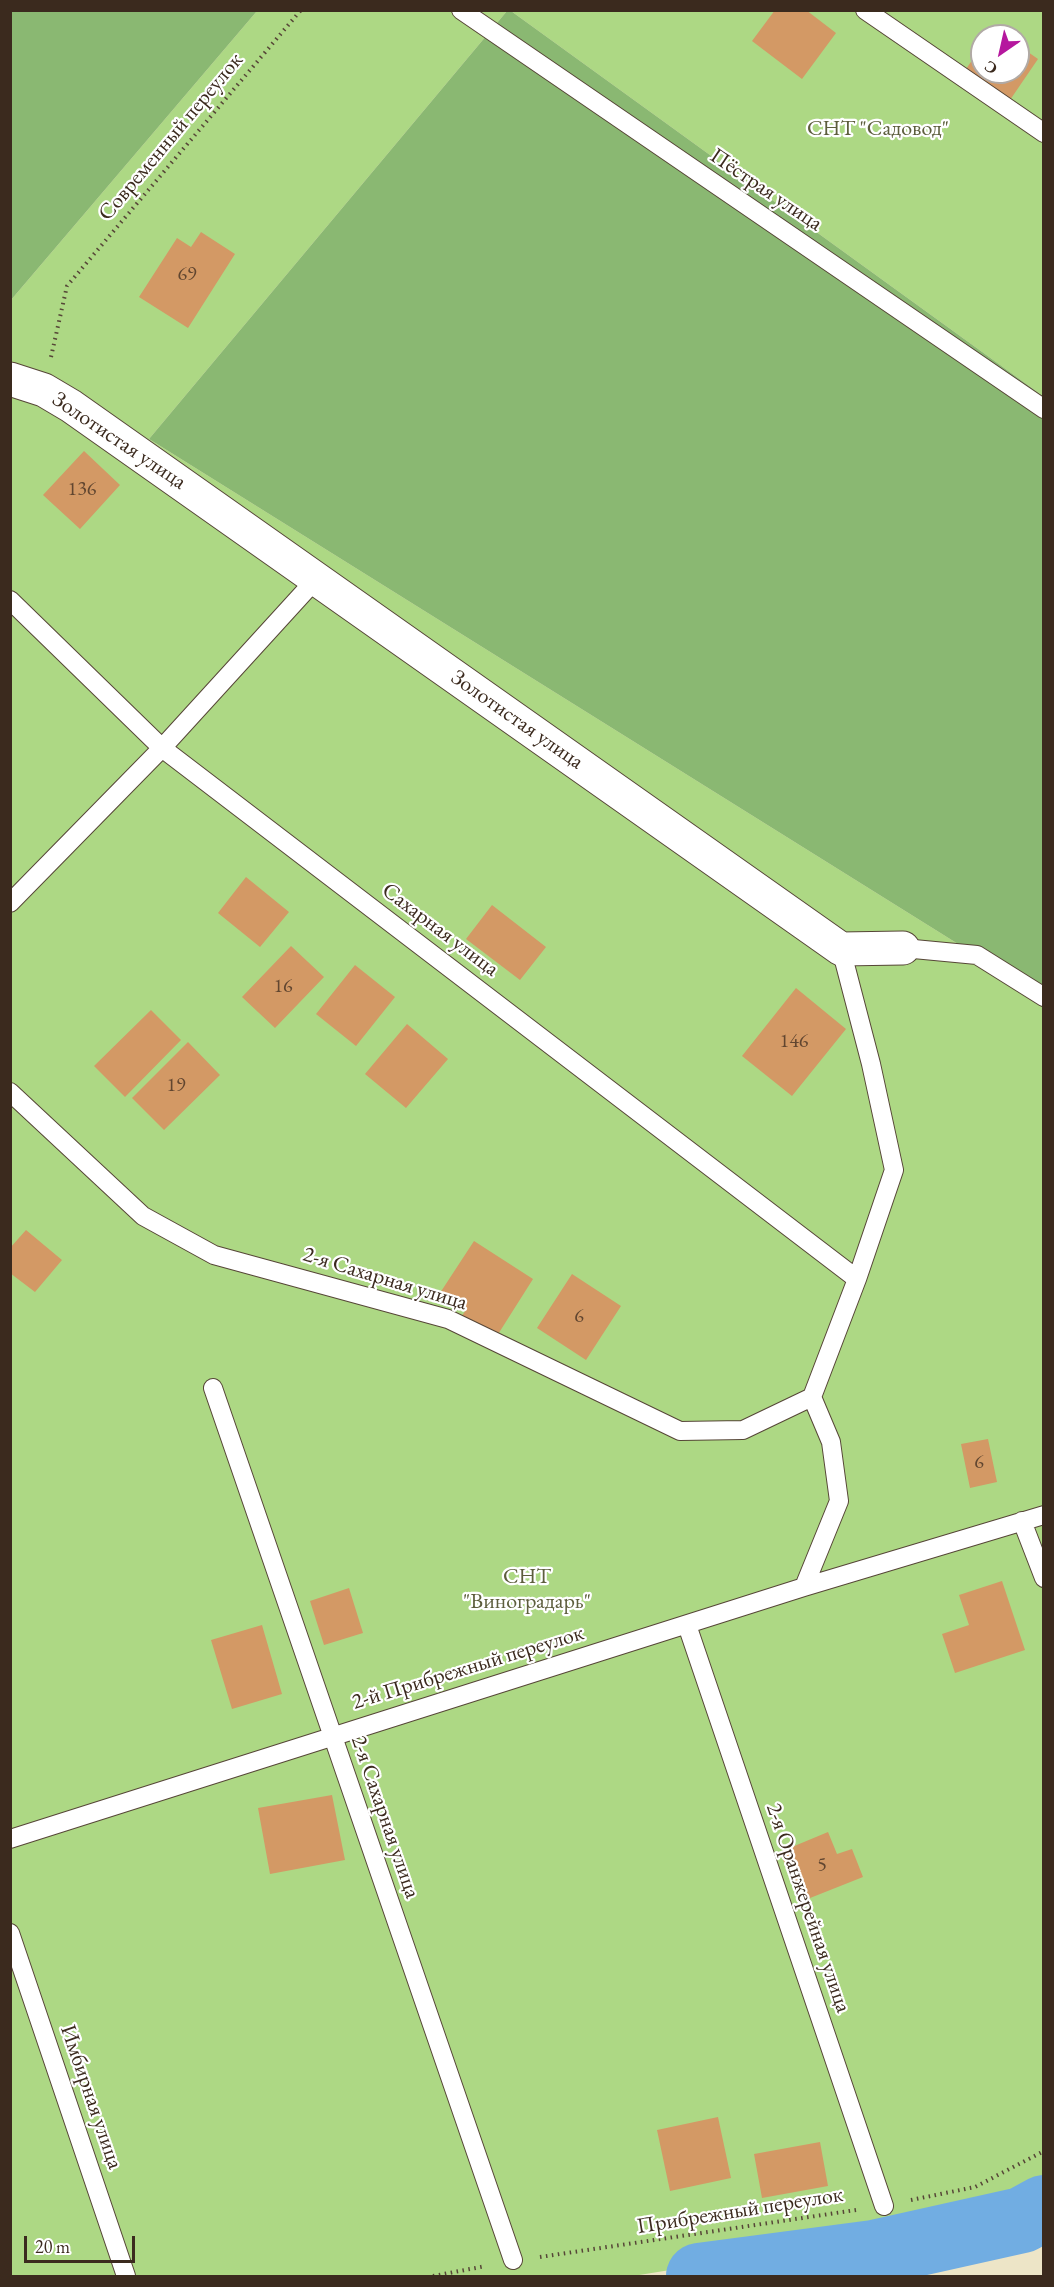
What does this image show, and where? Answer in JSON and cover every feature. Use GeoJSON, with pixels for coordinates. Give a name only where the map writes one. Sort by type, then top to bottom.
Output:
{"type":"FeatureCollection","features":[{"type":"Feature","properties":{"kind":"street","name":"Золотистая улица"},"geometry":{"type":"LineString","coordinates":[[10,379],[44,390],[71,405],[841,949]]}},
{"type":"Feature","properties":{"kind":"street"},"geometry":{"type":"LineString","coordinates":[[841,949],[903,948]]}},
{"type":"Feature","properties":{"kind":"lane","name":"Пёстрая улица"},"geometry":{"type":"LineString","coordinates":[[461,10],[1044,409]]}},
{"type":"Feature","properties":{"kind":"lane"},"geometry":{"type":"LineString","coordinates":[[865,10],[1044,133]]}},
{"type":"Feature","properties":{"kind":"lane"},"geometry":{"type":"LineString","coordinates":[[10,903],[162,748],[317,578]]}},
{"type":"Feature","properties":{"kind":"lane","name":"Сахарная улица"},"geometry":{"type":"LineString","coordinates":[[10,600],[162,748],[857,1279]]}},
{"type":"Feature","properties":{"kind":"lane"},"geometry":{"type":"LineString","coordinates":[[903,948],[977,955],[1044,997]]}},
{"type":"Feature","properties":{"kind":"lane"},"geometry":{"type":"LineString","coordinates":[[804,1587],[839,1501],[831,1442],[812,1397],[857,1279],[894,1170],[871,1064],[841,949]]}},
{"type":"Feature","properties":{"kind":"lane","name":"2-я Сахарная улица"},"geometry":{"type":"LineString","coordinates":[[10,1092],[143,1216],[214,1255],[448,1319],[680,1431],[743,1430],[812,1397]]}},
{"type":"Feature","properties":{"kind":"lane","name":"2-я Сахарная улица"},"geometry":{"type":"LineString","coordinates":[[213,1388],[513,2260]]}},
{"type":"Feature","properties":{"kind":"lane","name":"2-й Прибрежный переулок"},"geometry":{"type":"LineString","coordinates":[[10,1839],[804,1587],[1044,1515]]}},
{"type":"Feature","properties":{"kind":"lane"},"geometry":{"type":"LineString","coordinates":[[1022,1521],[1044,1578]]}},
{"type":"Feature","properties":{"kind":"lane","name":"2-я Оранжерейная улица"},"geometry":{"type":"LineString","coordinates":[[687,1625],[884,2206]]}},
{"type":"Feature","properties":{"kind":"lane","name":"Имбирная улица"},"geometry":{"type":"LineString","coordinates":[[10,1933],[126,2277]]}},
{"type":"Feature","properties":{"kind":"path","name":"Современный переулок"},"geometry":{"type":"LineString","coordinates":[[44,390],[67,286],[301,10]]}},
{"type":"Feature","properties":{"kind":"path","name":"Прибрежный переулок"},"geometry":{"type":"LineString","coordinates":[[434,2277],[513,2260],[578,2253],[884,2206],[975,2187],[1044,2151]]}},
{"type":"Feature","properties":{"kind":"green space"},"geometry":{"type":"Polygon","coordinates":[[[10,11],[257,11],[11,300],[10,11]]]}},
{"type":"Feature","properties":{"kind":"green space","name":"СНТ \"Виноградарь\""},"geometry":{"type":"Polygon","coordinates":[[[257,11],[507,11],[149,439],[1043,997],[1043,2182],[1015,2195],[868,2238],[633,2276],[11,2276],[11,300],[257,11]]]}},
{"type":"Feature","properties":{"kind":"green space"},"geometry":{"type":"Polygon","coordinates":[[[507,11],[511,11],[1043,396],[1043,997],[149,439],[507,11]]]}},
{"type":"Feature","properties":{"kind":"green space","name":"СНТ \"Садовод\""},"geometry":{"type":"Polygon","coordinates":[[[511,11],[1043,11],[1043,396],[511,11]]]}},
{"type":"Feature","properties":{"kind":"building"},"geometry":{"type":"Polygon","coordinates":[[[775,10],[806,10],[836,33],[802,79],[752,41],[775,10]]]}},
{"type":"Feature","properties":{"kind":"building"},"geometry":{"type":"Polygon","coordinates":[[[1030,53],[1038,59],[1030,71],[1030,53]]]}},
{"type":"Feature","properties":{"kind":"building"},"geometry":{"type":"Polygon","coordinates":[[[987,84],[1021,84],[1010,100],[987,84]]]}},
{"type":"Feature","properties":{"kind":"building"},"geometry":{"type":"Polygon","coordinates":[[[201,232],[235,254],[188,328],[139,297],[177,238],[191,247],[201,232]]]}},
{"type":"Feature","properties":{"kind":"building"},"geometry":{"type":"Polygon","coordinates":[[[84,451],[120,485],[80,529],[43,495],[84,451]]]}},
{"type":"Feature","properties":{"kind":"building"},"geometry":{"type":"Polygon","coordinates":[[[246,877],[289,912],[260,947],[218,913],[246,877]]]}},
{"type":"Feature","properties":{"kind":"building"},"geometry":{"type":"Polygon","coordinates":[[[492,905],[546,947],[520,980],[466,939],[492,905]]]}},
{"type":"Feature","properties":{"kind":"building"},"geometry":{"type":"Polygon","coordinates":[[[291,946],[324,977],[275,1028],[242,997],[291,946]]]}},
{"type":"Feature","properties":{"kind":"building"},"geometry":{"type":"Polygon","coordinates":[[[355,965],[395,997],[356,1046],[316,1014],[355,965]]]}},
{"type":"Feature","properties":{"kind":"building"},"geometry":{"type":"Polygon","coordinates":[[[796,988],[846,1029],[792,1096],[742,1056],[796,988]]]}},
{"type":"Feature","properties":{"kind":"building"},"geometry":{"type":"Polygon","coordinates":[[[151,1010],[181,1040],[125,1097],[94,1066],[151,1010]]]}},
{"type":"Feature","properties":{"kind":"building"},"geometry":{"type":"Polygon","coordinates":[[[407,1024],[448,1059],[406,1108],[365,1074],[407,1024]]]}},
{"type":"Feature","properties":{"kind":"building"},"geometry":{"type":"Polygon","coordinates":[[[188,1042],[220,1075],[164,1130],[132,1098],[188,1042]]]}},
{"type":"Feature","properties":{"kind":"building"},"geometry":{"type":"Polygon","coordinates":[[[26,1230],[62,1260],[35,1292],[10,1273],[10,1248],[26,1230]]]}},
{"type":"Feature","properties":{"kind":"building"},"geometry":{"type":"Polygon","coordinates":[[[474,1241],[533,1279],[495,1339],[461,1317],[466,1310],[440,1293],[474,1241]]]}},
{"type":"Feature","properties":{"kind":"building"},"geometry":{"type":"Polygon","coordinates":[[[572,1274],[621,1306],[586,1360],[537,1328],[572,1274]]]}},
{"type":"Feature","properties":{"kind":"building"},"geometry":{"type":"Polygon","coordinates":[[[988,1439],[997,1482],[970,1488],[961,1444],[988,1439]]]}},
{"type":"Feature","properties":{"kind":"building"},"geometry":{"type":"Polygon","coordinates":[[[1002,1581],[1025,1650],[955,1673],[942,1634],[969,1625],[959,1595],[1002,1581]]]}},
{"type":"Feature","properties":{"kind":"building"},"geometry":{"type":"Polygon","coordinates":[[[349,1588],[363,1633],[324,1645],[310,1601],[349,1588]]]}},
{"type":"Feature","properties":{"kind":"building"},"geometry":{"type":"Polygon","coordinates":[[[262,1625],[282,1694],[232,1709],[211,1640],[262,1625]]]}},
{"type":"Feature","properties":{"kind":"building"},"geometry":{"type":"Polygon","coordinates":[[[332,1795],[345,1860],[270,1874],[258,1808],[332,1795]]]}},
{"type":"Feature","properties":{"kind":"building"},"geometry":{"type":"Polygon","coordinates":[[[828,1832],[837,1854],[852,1849],[863,1877],[800,1902],[780,1852],[828,1832]]]}},
{"type":"Feature","properties":{"kind":"building"},"geometry":{"type":"Polygon","coordinates":[[[718,2117],[731,2178],[670,2191],[657,2130],[718,2117]]]}},
{"type":"Feature","properties":{"kind":"building"},"geometry":{"type":"Polygon","coordinates":[[[820,2142],[828,2186],[762,2198],[754,2154],[820,2142]]]}},
{"type":"Feature","properties":{"kind":"waterway"},"geometry":{"type":"LineString","coordinates":[[699,2276],[874,2253],[1022,2220],[1044,2208]]}}]}
